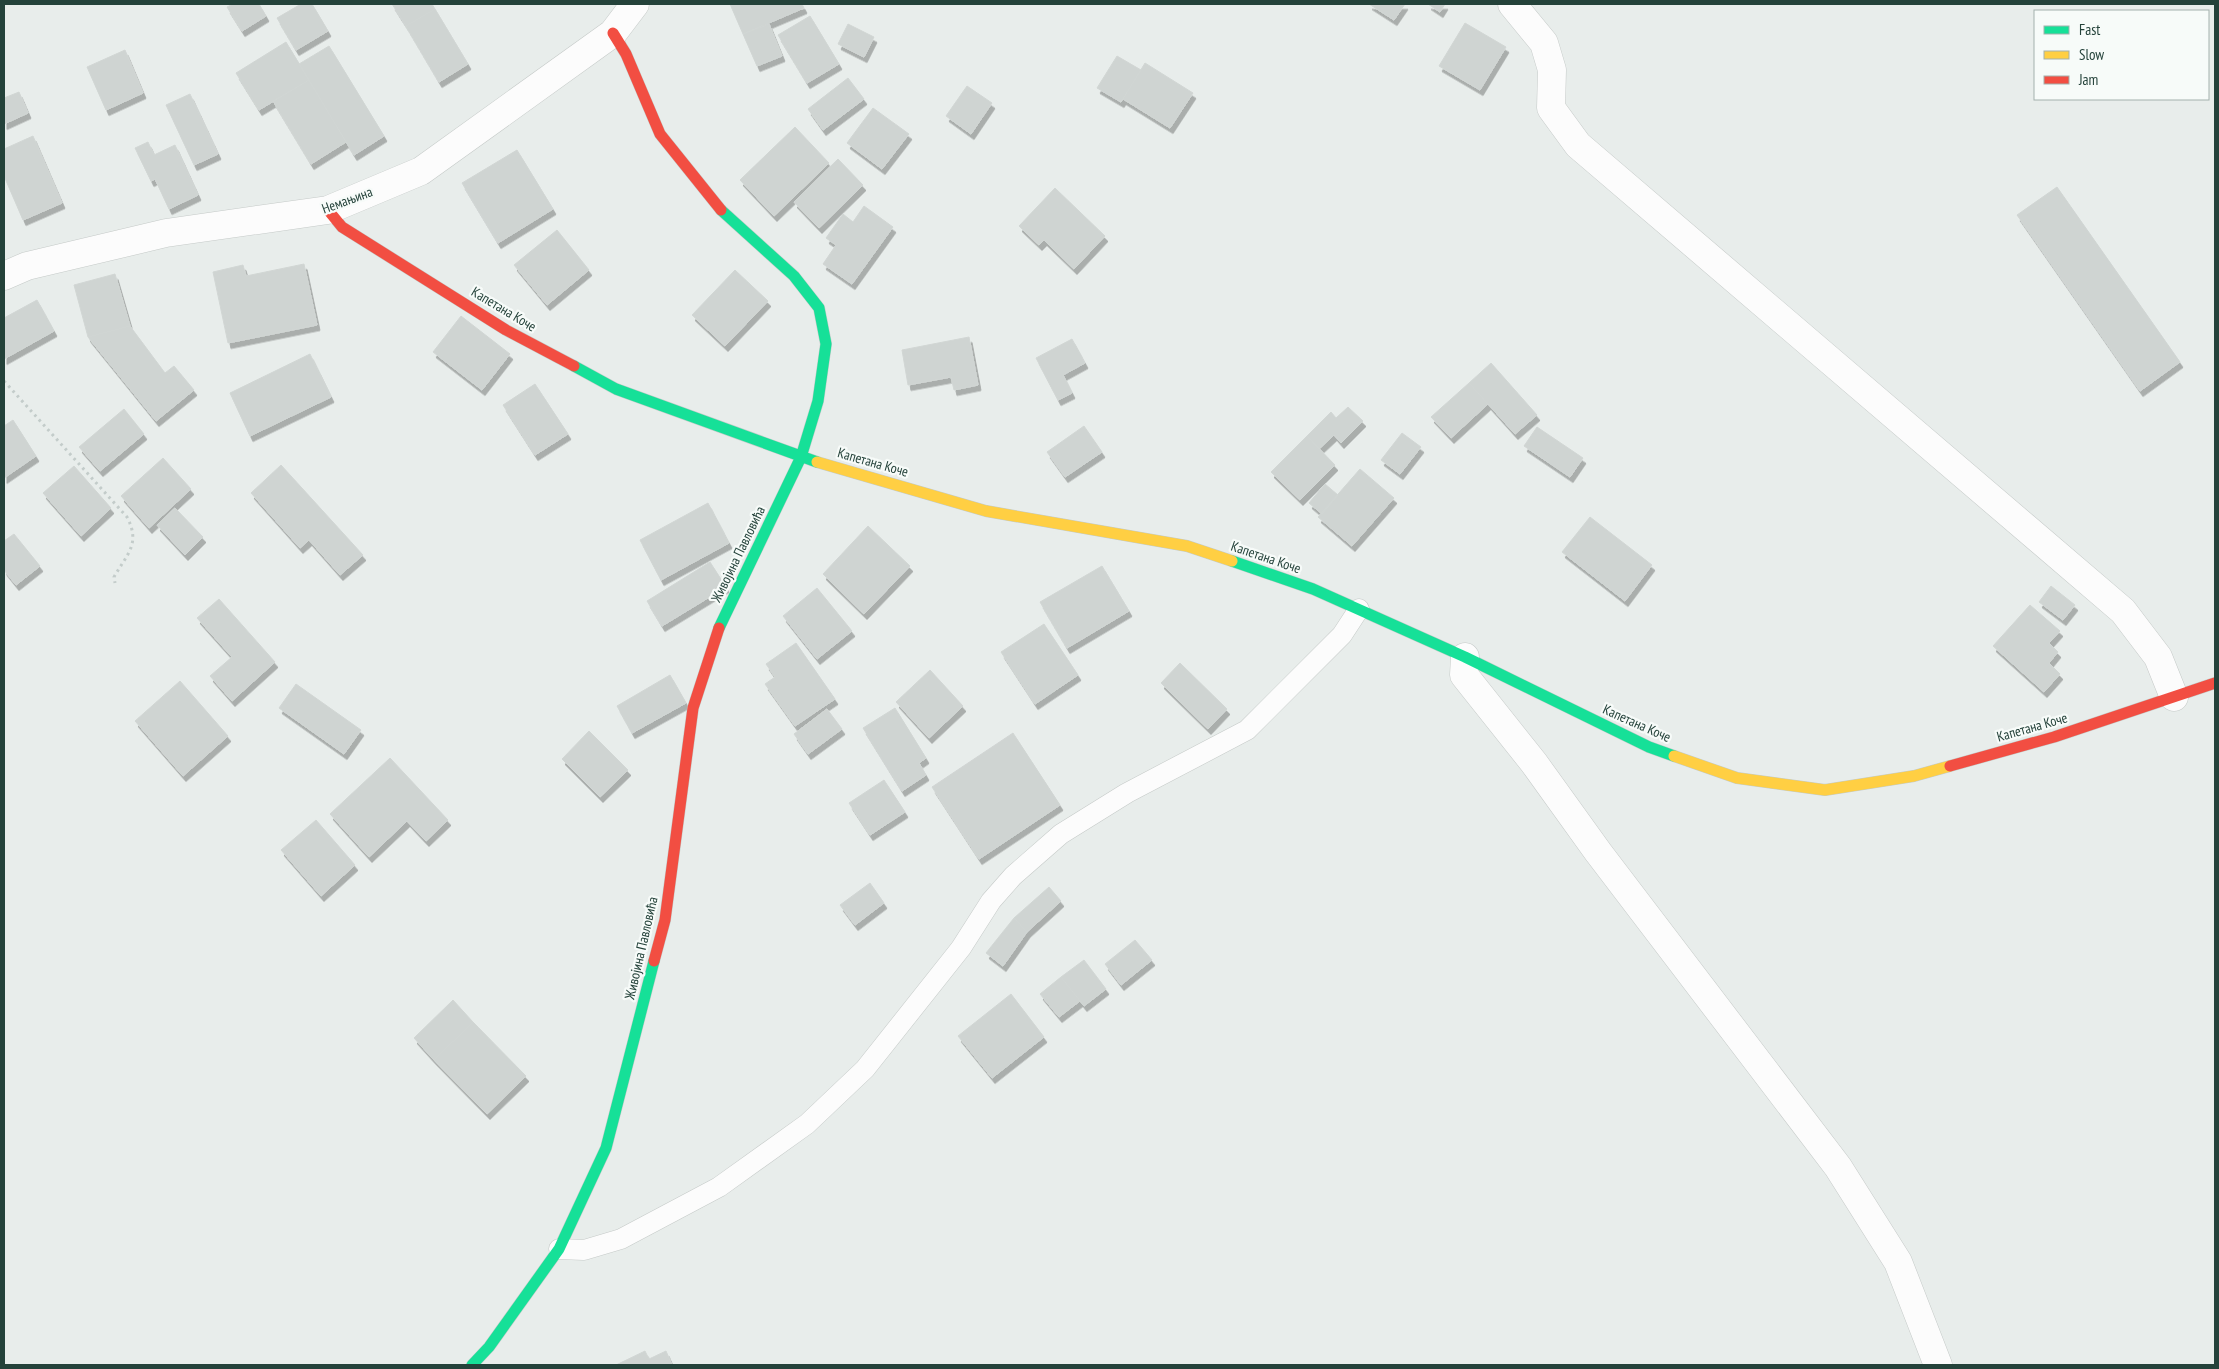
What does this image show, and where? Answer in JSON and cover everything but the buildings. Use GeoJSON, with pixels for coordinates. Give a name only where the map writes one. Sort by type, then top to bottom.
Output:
{"type":"FeatureCollection","features":[{"type":"Feature","properties":{"kind":"street","name":"Немањина"},"geometry":{"type":"LineString","coordinates":[[4,276],[27,266],[166,234],[328,210],[421,171],[613,33],[635,4]]}},
{"type":"Feature","properties":{"kind":"street"},"geometry":{"type":"LineString","coordinates":[[1512,4],[1544,43],[1552,70],[1551,108],[1578,145],[2122,611],[2158,657],[2174,697]]}},
{"type":"Feature","properties":{"kind":"street","name":"Живојина Павловића"},"geometry":{"type":"LineString","coordinates":[[472,1365],[489,1347],[560,1249],[606,1148],[665,920],[693,708],[719,627],[801,456],[818,401],[826,344],[819,308],[794,276],[718,207],[660,134],[626,54],[613,33]]}},
{"type":"Feature","properties":{"kind":"street","name":"Капетана Коче"},"geometry":{"type":"LineString","coordinates":[[328,210],[342,227],[506,330],[616,389],[801,456],[986,511],[1187,546],[1313,589],[1465,657],[1649,747],[1737,778],[1825,790],[1914,776],[2054,737],[2215,683]]}},
{"type":"Feature","properties":{"kind":"street"},"geometry":{"type":"LineString","coordinates":[[1465,657],[1464,675],[1534,763],[1604,859],[1838,1168],[1898,1262],[1938,1365]]}},
{"type":"Feature","properties":{"kind":"lane"},"geometry":{"type":"LineString","coordinates":[[560,1249],[584,1250],[621,1239],[718,1187],[806,1124],[865,1069],[961,948],[991,901],[1013,876],[1061,834],[1127,793],[1247,730],[1342,635],[1359,609]]}},
{"type":"Feature","properties":{"kind":"path"},"geometry":{"type":"LineString","coordinates":[[4,380],[127,517],[133,530],[134,541],[114,577],[115,583]]}},
{"type":"Feature","properties":{"kind":"traffic: fast"},"geometry":{"type":"LineString","coordinates":[[719,628],[801,457],[818,401],[826,344],[819,308],[794,276],[721,210]]}},
{"type":"Feature","properties":{"kind":"traffic: fast"},"geometry":{"type":"LineString","coordinates":[[574,366],[616,389],[817,462]]}},
{"type":"Feature","properties":{"kind":"traffic: fast"},"geometry":{"type":"LineString","coordinates":[[1232,561],[1313,589],[1465,657],[1649,747],[1674,756]]}},
{"type":"Feature","properties":{"kind":"traffic: fast"},"geometry":{"type":"LineString","coordinates":[[472,1365],[489,1347],[559,1249],[606,1148],[654,961]]}},
{"type":"Feature","properties":{"kind":"traffic: slow"},"geometry":{"type":"LineString","coordinates":[[817,462],[986,511],[1187,546],[1232,561]]}},
{"type":"Feature","properties":{"kind":"traffic: slow"},"geometry":{"type":"LineString","coordinates":[[1674,756],[1737,778],[1825,790],[1914,776],[1950,766]]}},
{"type":"Feature","properties":{"kind":"traffic: jam"},"geometry":{"type":"LineString","coordinates":[[613,33],[626,54],[660,134],[721,210]]}},
{"type":"Feature","properties":{"kind":"traffic: jam"},"geometry":{"type":"LineString","coordinates":[[328,210],[342,227],[506,330],[574,366]]}},
{"type":"Feature","properties":{"kind":"traffic: jam"},"geometry":{"type":"LineString","coordinates":[[654,961],[665,920],[693,708],[719,628]]}},
{"type":"Feature","properties":{"kind":"traffic: jam"},"geometry":{"type":"LineString","coordinates":[[1950,766],[2054,737],[2215,683]]}}]}
